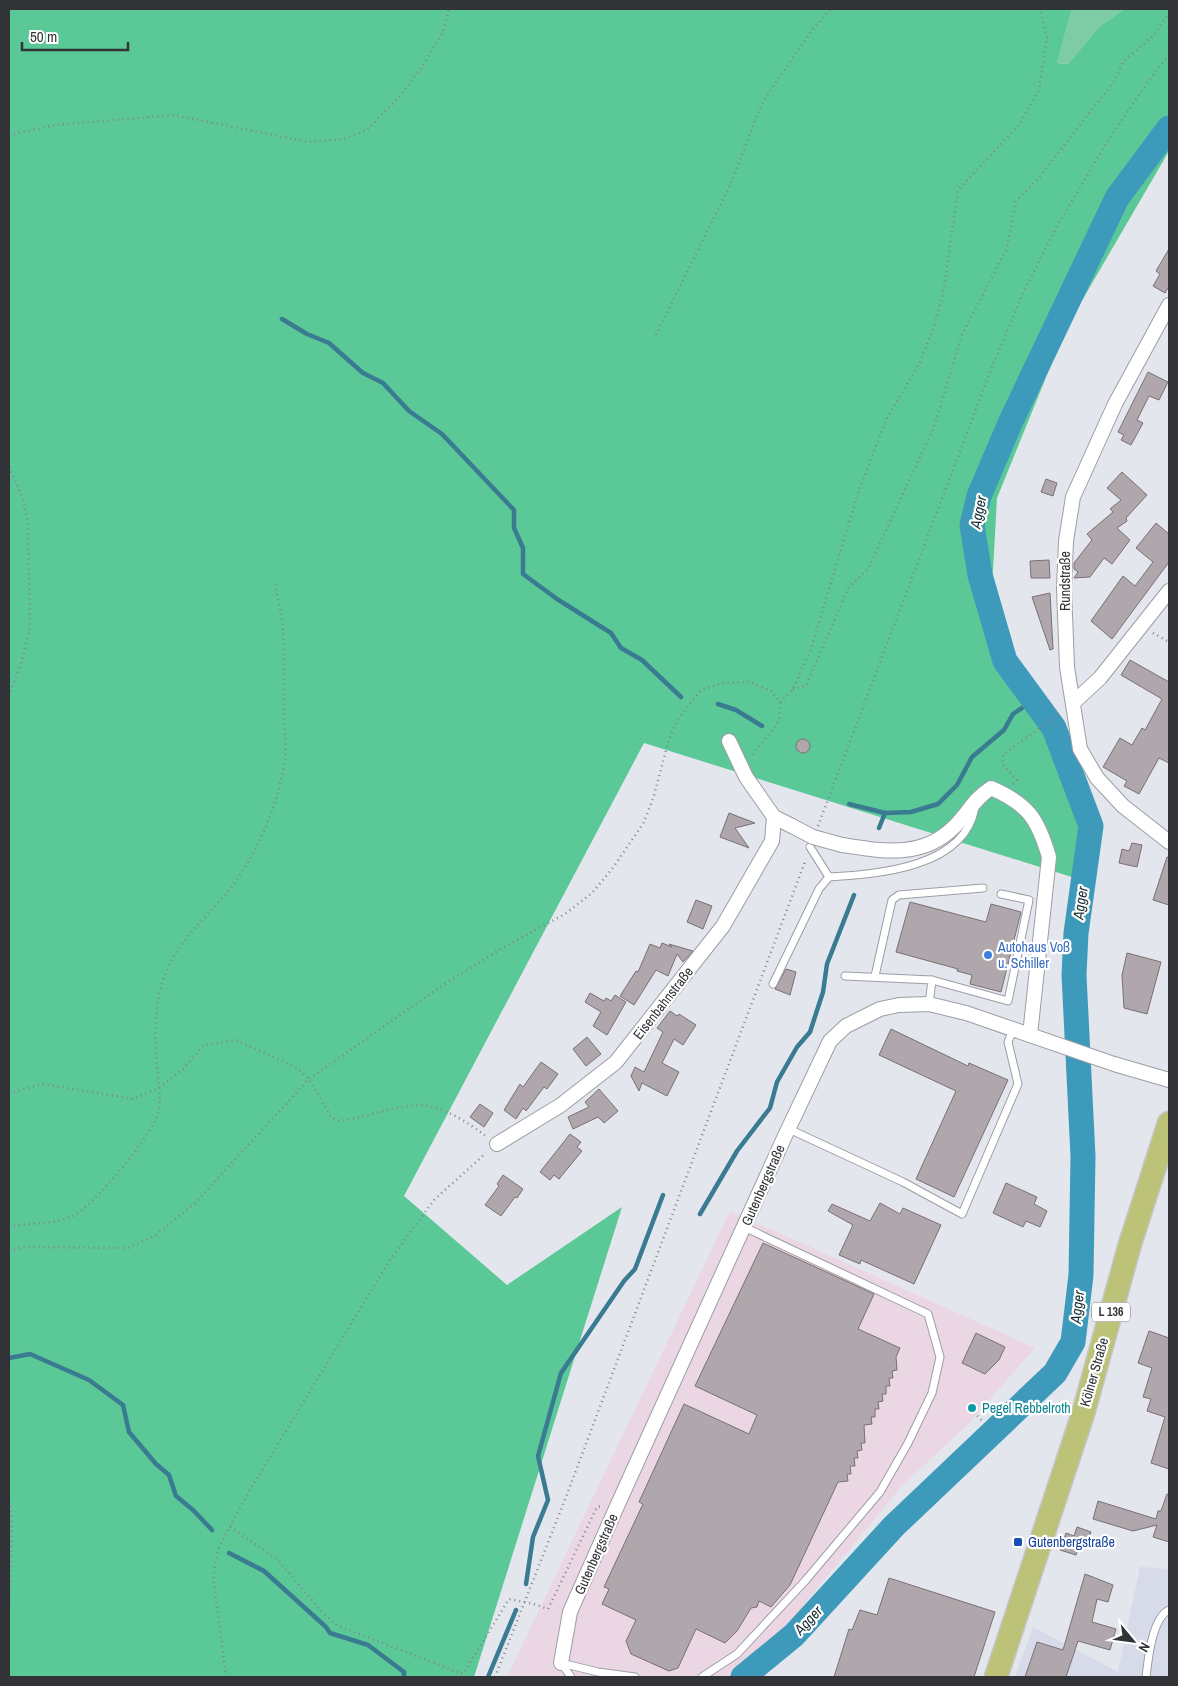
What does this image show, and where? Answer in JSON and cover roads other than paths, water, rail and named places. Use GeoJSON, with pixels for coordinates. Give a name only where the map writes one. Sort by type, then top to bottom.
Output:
{"type":"FeatureCollection","features":[{"type":"Feature","properties":{"kind":"main road","name":"Kölner Straße"},"geometry":{"type":"LineString","coordinates":[[996,1677],[1083,1414],[1130,1244],[1169,1123]]}},
{"type":"Feature","properties":{"kind":"street","name":"Rundstraße"},"geometry":{"type":"LineString","coordinates":[[1169,305],[1115,404],[1074,497],[1066,541],[1064,588],[1068,707],[1080,749],[1097,778],[1123,806],[1169,842]]}},
{"type":"Feature","properties":{"kind":"street"},"geometry":{"type":"LineString","coordinates":[[1068,707],[1100,678],[1169,591]]}},
{"type":"Feature","properties":{"kind":"street"},"geometry":{"type":"LineString","coordinates":[[729,741],[746,777],[774,818],[813,837],[842,845],[894,853],[925,846],[948,833],[967,814],[976,799],[991,788],[1004,794],[1024,808],[1041,829],[1049,857],[1030,1035]]}},
{"type":"Feature","properties":{"kind":"street","name":"Eisenbahnstraße"},"geometry":{"type":"LineString","coordinates":[[497,1144],[562,1105],[616,1062],[723,926],[772,841],[774,818]]}},
{"type":"Feature","properties":{"kind":"street","name":"Gutenbergstraße"},"geometry":{"type":"LineString","coordinates":[[561,1662],[570,1612],[830,1041],[846,1026],[880,1009],[899,1005],[928,1004],[966,1013],[1114,1064],[1169,1080]]}},
{"type":"Feature","properties":{"kind":"lane"},"geometry":{"type":"LineString","coordinates":[[772,984],[819,889],[830,877],[888,872],[922,863],[950,847],[964,833],[973,817],[976,799]]}},
{"type":"Feature","properties":{"kind":"lane"},"geometry":{"type":"LineString","coordinates":[[810,847],[830,877]]}},
{"type":"Feature","properties":{"kind":"lane"},"geometry":{"type":"LineString","coordinates":[[876,976],[892,900],[900,895],[983,888]]}},
{"type":"Feature","properties":{"kind":"lane"},"geometry":{"type":"LineString","coordinates":[[845,976],[932,980],[1008,1001],[1029,900],[1001,894]]}},
{"type":"Feature","properties":{"kind":"lane"},"geometry":{"type":"LineString","coordinates":[[928,1004],[932,980]]}},
{"type":"Feature","properties":{"kind":"lane"},"geometry":{"type":"LineString","coordinates":[[789,1129],[903,1182],[962,1214],[1018,1084],[1008,1042],[1013,1030]]}},
{"type":"Feature","properties":{"kind":"lane"},"geometry":{"type":"LineString","coordinates":[[702,1677],[736,1654],[805,1581],[880,1492],[908,1443],[932,1393],[940,1357],[928,1314],[744,1227]]}},
{"type":"Feature","properties":{"kind":"lane"},"geometry":{"type":"LineString","coordinates":[[1146,1677],[1154,1632],[1169,1610]]}},
{"type":"Feature","properties":{"kind":"lane"},"geometry":{"type":"LineString","coordinates":[[561,1662],[571,1677]]}},
{"type":"Feature","properties":{"kind":"lane"},"geometry":{"type":"LineString","coordinates":[[561,1662],[598,1672],[635,1677]]}},
{"type":"Feature","properties":{"kind":"waterway","name":"Agger"},"geometry":{"type":"LineString","coordinates":[[743,1677],[794,1635],[894,1526],[1055,1373],[1073,1342],[1081,1275],[1083,1156],[1074,975],[1076,933],[1091,826],[1054,728],[1005,661],[980,575],[972,525],[979,496],[1011,421],[1117,198],[1169,128]]}},
{"type":"Feature","properties":{"kind":"waterway"},"geometry":{"type":"LineString","coordinates":[[282,319],[307,334],[329,343],[363,373],[383,383],[409,411],[442,434],[514,510],[514,528],[523,548],[523,574],[557,599],[611,633],[621,648],[642,660],[681,697]]}},
{"type":"Feature","properties":{"kind":"waterway"},"geometry":{"type":"LineString","coordinates":[[879,828],[885,813],[911,812],[938,804],[957,785],[972,757],[1004,730],[1013,714],[1034,700]]}},
{"type":"Feature","properties":{"kind":"waterway"},"geometry":{"type":"LineString","coordinates":[[718,704],[736,710],[762,726]]}},
{"type":"Feature","properties":{"kind":"waterway"},"geometry":{"type":"LineString","coordinates":[[849,804],[885,813]]}},
{"type":"Feature","properties":{"kind":"waterway"},"geometry":{"type":"LineString","coordinates":[[700,1214],[737,1151],[770,1108],[777,1082],[797,1047],[810,1032],[823,992],[827,964],[854,895]]}},
{"type":"Feature","properties":{"kind":"waterway"},"geometry":{"type":"LineString","coordinates":[[526,1584],[533,1537],[548,1500],[538,1456],[561,1373],[624,1281],[635,1269],[663,1195]]}},
{"type":"Feature","properties":{"kind":"waterway"},"geometry":{"type":"LineString","coordinates":[[9,1358],[30,1354],[89,1380],[123,1405],[129,1432],[156,1464],[169,1475],[176,1496],[212,1530]]}},
{"type":"Feature","properties":{"kind":"waterway"},"geometry":{"type":"LineString","coordinates":[[229,1553],[264,1571],[326,1627],[330,1633],[368,1645],[404,1672],[404,1677]]}},
{"type":"Feature","properties":{"kind":"waterway"},"geometry":{"type":"LineString","coordinates":[[488,1677],[516,1610]]}},
{"type":"Feature","properties":{"kind":"place","name":"Autohaus Voß u. Schiller"},"geometry":{"type":"Point","coordinates":[988,955]}},
{"type":"Feature","properties":{"kind":"place","name":"Pegel Rebbelroth"},"geometry":{"type":"Point","coordinates":[972,1408]}},
{"type":"Feature","properties":{"kind":"place","name":"Gutenbergstraße"},"geometry":{"type":"Point","coordinates":[1018,1542]}}]}
